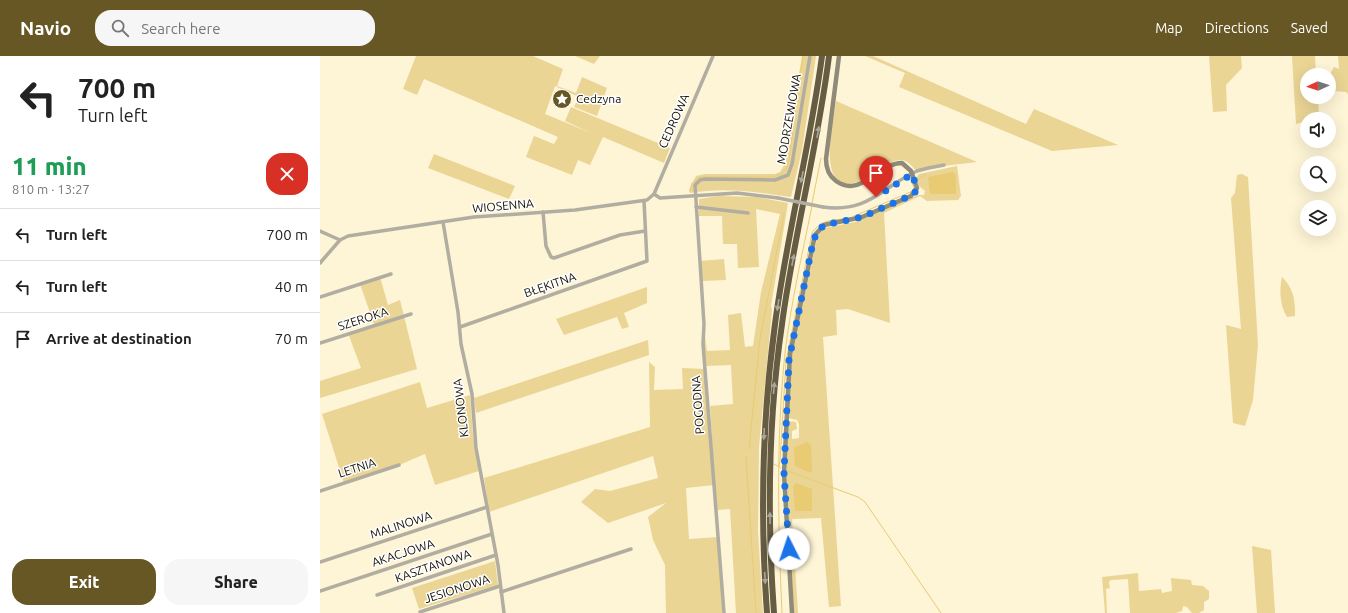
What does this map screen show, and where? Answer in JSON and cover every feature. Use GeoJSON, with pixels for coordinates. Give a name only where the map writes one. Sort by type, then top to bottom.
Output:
{"type":"FeatureCollection","features":[{"type":"Feature","properties":{"kind":"highway"},"geometry":{"type":"LineString","coordinates":[[768,613],[762,515],[763,458],[767,392],[780,289],[808,146],[822,56]]}},
{"type":"Feature","properties":{"kind":"highway"},"geometry":{"type":"LineString","coordinates":[[774,613],[769,492],[774,386],[785,303],[815,146],[829,56]]}},
{"type":"Feature","properties":{"kind":"street","name":"CEDROWA"},"geometry":{"type":"LineString","coordinates":[[654,194],[713,56]]}},
{"type":"Feature","properties":{"kind":"street","name":"MODRZEWIOWA"},"geometry":{"type":"LineString","coordinates":[[695,196],[695,185],[700,180],[775,180],[782,178],[789,173],[792,164],[810,56]]}},
{"type":"Feature","properties":{"kind":"street"},"geometry":{"type":"LineString","coordinates":[[792,613],[784,473],[788,372],[790,354],[813,242],[817,232],[824,225],[862,217],[914,194],[917,188],[912,174],[906,165],[897,163],[864,182],[849,186],[840,183],[830,174],[826,159],[839,56]]}},
{"type":"Feature","properties":{"kind":"street"},"geometry":{"type":"LineString","coordinates":[[654,194],[660,198],[737,193],[778,198],[823,207],[841,208],[862,204],[912,174],[926,168],[944,165]]}},
{"type":"Feature","properties":{"kind":"street","name":"WIOSENNA"},"geometry":{"type":"LineString","coordinates":[[340,240],[348,236],[443,222],[644,201],[654,194]]}},
{"type":"Feature","properties":{"kind":"street","name":"POGODNA"},"geometry":{"type":"LineString","coordinates":[[695,196],[704,324],[703,344],[724,613]]}},
{"type":"Feature","properties":{"kind":"street"},"geometry":{"type":"LineString","coordinates":[[543,212],[546,246],[551,257],[554,258],[620,236],[645,231],[644,201]]}},
{"type":"Feature","properties":{"kind":"street"},"geometry":{"type":"LineString","coordinates":[[696,207],[748,213]]}},
{"type":"Feature","properties":{"kind":"street","name":"KLONOWA"},"geometry":{"type":"LineString","coordinates":[[443,222],[460,327],[461,344],[472,394],[476,448],[488,507],[504,613]]}},
{"type":"Feature","properties":{"kind":"street"},"geometry":{"type":"LineString","coordinates":[[320,231],[340,240],[320,263]]}},
{"type":"Feature","properties":{"kind":"street","name":"BŁĘKITNA"},"geometry":{"type":"LineString","coordinates":[[460,327],[647,261],[645,231]]}},
{"type":"Feature","properties":{"kind":"street"},"geometry":{"type":"LineString","coordinates":[[320,296],[391,274]]}},
{"type":"Feature","properties":{"kind":"street","name":"SZEROKA"},"geometry":{"type":"LineString","coordinates":[[320,343],[411,314]]}},
{"type":"Feature","properties":{"kind":"street","name":"LETNIA"},"geometry":{"type":"LineString","coordinates":[[320,491],[400,465]]}},
{"type":"Feature","properties":{"kind":"street","name":"MALINOWA"},"geometry":{"type":"LineString","coordinates":[[320,562],[488,507]]}},
{"type":"Feature","properties":{"kind":"street","name":"AKACJOWA"},"geometry":{"type":"LineString","coordinates":[[320,591],[492,534]]}},
{"type":"Feature","properties":{"kind":"street"},"geometry":{"type":"LineString","coordinates":[[501,592],[631,549]]}},
{"type":"Feature","properties":{"kind":"street","name":"KASZTANOWA"},"geometry":{"type":"LineString","coordinates":[[377,595],[496,555]]}},
{"type":"Feature","properties":{"kind":"street","name":"JESIONOWA"},"geometry":{"type":"LineString","coordinates":[[420,612],[500,586]]}},
{"type":"Feature","properties":{"kind":"shaded area"},"geometry":{"type":"Polygon","coordinates":[[[416,56],[533,56],[563,69],[557,86],[576,93],[582,77],[607,88],[597,116],[574,107],[579,97],[555,86],[545,114],[591,133],[565,121],[571,107],[670,148],[664,163],[603,137],[590,165],[578,160],[572,175],[526,157],[534,136],[554,144],[558,137],[424,79],[417,95],[403,89],[416,56]]]}},
{"type":"Feature","properties":{"kind":"shaded area"},"geometry":{"type":"Polygon","coordinates":[[[575,56],[600,56],[594,64],[575,56]]]}},
{"type":"Feature","properties":{"kind":"shaded area"},"geometry":{"type":"Polygon","coordinates":[[[802,56],[816,56],[802,150],[791,197],[728,190],[690,193],[689,190],[696,176],[705,174],[775,174],[780,172],[786,162],[786,152],[802,56]]]}},
{"type":"Feature","properties":{"kind":"shaded area"},"geometry":{"type":"Polygon","coordinates":[[[865,56],[873,56],[1026,124],[1034,109],[1118,145],[1052,151],[899,87],[905,73],[865,56]]]}},
{"type":"Feature","properties":{"kind":"shaded area"},"geometry":{"type":"Polygon","coordinates":[[[1209,56],[1241,56],[1242,68],[1226,85],[1227,111],[1213,112],[1209,56]]]}},
{"type":"Feature","properties":{"kind":"shaded area"},"geometry":{"type":"Polygon","coordinates":[[[1292,56],[1315,56],[1316,68],[1300,68],[1300,104],[1318,104],[1319,112],[1300,112],[1300,123],[1296,124],[1292,56]]]}},
{"type":"Feature","properties":{"kind":"shaded area"},"geometry":{"type":"Polygon","coordinates":[[[1338,56],[1348,56],[1348,94],[1346,92],[1336,91],[1336,68],[1333,68],[1334,67],[1339,69],[1338,56]]]}},
{"type":"Feature","properties":{"kind":"shaded area"},"geometry":{"type":"Polygon","coordinates":[[[836,101],[977,162],[926,168],[917,172],[908,162],[900,160],[891,162],[867,178],[850,183],[839,181],[833,172],[830,159],[830,143],[836,101]]]}},
{"type":"Feature","properties":{"kind":"shaded area"},"geometry":{"type":"Polygon","coordinates":[[[434,154],[515,186],[509,199],[428,168],[434,154]]]}},
{"type":"Feature","properties":{"kind":"shaded area"},"geometry":{"type":"Polygon","coordinates":[[[957,166],[961,196],[958,200],[927,201],[920,196],[884,213],[890,323],[848,309],[836,310],[837,335],[823,337],[841,606],[829,607],[821,518],[792,519],[798,613],[794,613],[786,464],[788,421],[796,422],[797,429],[792,431],[792,439],[799,438],[799,424],[797,420],[788,418],[792,352],[817,239],[821,231],[825,228],[855,222],[918,195],[924,195],[925,191],[919,186],[916,178],[919,174],[957,166]]]}},
{"type":"Feature","properties":{"kind":"shaded area"},"geometry":{"type":"Polygon","coordinates":[[[953,172],[956,175],[956,194],[930,194],[928,177],[953,172]]]}},
{"type":"Feature","properties":{"kind":"shaded area"},"geometry":{"type":"Polygon","coordinates":[[[1242,174],[1248,177],[1258,345],[1253,400],[1245,426],[1233,423],[1226,325],[1241,329],[1231,198],[1235,193],[1237,175],[1242,174]]]}},
{"type":"Feature","properties":{"kind":"shaded area"},"geometry":{"type":"Polygon","coordinates":[[[719,196],[757,197],[788,203],[771,306],[772,310],[759,447],[758,531],[763,613],[736,613],[730,509],[716,510],[710,406],[733,404],[731,365],[706,366],[714,485],[686,488],[689,539],[718,537],[724,613],[666,613],[665,565],[653,540],[648,517],[666,503],[608,523],[581,502],[595,489],[610,491],[658,478],[653,456],[489,512],[484,478],[650,427],[649,362],[655,367],[654,390],[683,389],[682,368],[704,369],[702,337],[705,336],[707,351],[730,350],[728,315],[741,313],[745,347],[753,346],[761,292],[780,214],[756,209],[759,267],[738,268],[737,244],[723,244],[722,216],[699,216],[699,199],[719,196]]]}},
{"type":"Feature","properties":{"kind":"shaded area"},"geometry":{"type":"Polygon","coordinates":[[[724,259],[726,280],[702,281],[700,261],[724,259]]]}},
{"type":"Feature","properties":{"kind":"shaded area"},"geometry":{"type":"Polygon","coordinates":[[[380,277],[388,305],[400,300],[417,369],[320,398],[320,381],[361,368],[348,333],[374,324],[360,284],[380,277]]]}},
{"type":"Feature","properties":{"kind":"shaded area"},"geometry":{"type":"Polygon","coordinates":[[[1282,277],[1286,281],[1293,295],[1295,316],[1287,317],[1283,308],[1280,292],[1282,277]]]}},
{"type":"Feature","properties":{"kind":"shaded area"},"geometry":{"type":"Polygon","coordinates":[[[647,287],[647,303],[624,313],[629,327],[622,329],[617,317],[564,335],[556,319],[647,287]]]}},
{"type":"Feature","properties":{"kind":"shaded area"},"geometry":{"type":"Polygon","coordinates":[[[648,340],[649,355],[476,413],[474,398],[648,340]]]}},
{"type":"Feature","properties":{"kind":"shaded area"},"geometry":{"type":"Polygon","coordinates":[[[420,382],[427,408],[470,395],[473,435],[479,471],[435,485],[425,454],[399,465],[344,483],[322,414],[420,382]]]}},
{"type":"Feature","properties":{"kind":"shaded area"},"geometry":{"type":"Polygon","coordinates":[[[807,442],[811,445],[812,471],[810,473],[795,466],[794,448],[807,442]]]}},
{"type":"Feature","properties":{"kind":"shaded area"},"geometry":{"type":"Polygon","coordinates":[[[796,483],[812,489],[812,511],[795,511],[793,487],[796,483]]]}},
{"type":"Feature","properties":{"kind":"shaded area"},"geometry":{"type":"Polygon","coordinates":[[[1252,546],[1271,550],[1275,613],[1257,613],[1252,546]]]}},
{"type":"Feature","properties":{"kind":"shaded area"},"geometry":{"type":"Polygon","coordinates":[[[495,561],[498,585],[419,609],[412,588],[495,561]]]}},
{"type":"Feature","properties":{"kind":"shaded area"},"geometry":{"type":"Polygon","coordinates":[[[1138,573],[1139,591],[1161,589],[1162,593],[1172,591],[1171,578],[1191,580],[1192,585],[1203,586],[1209,591],[1209,599],[1204,602],[1204,610],[1199,613],[1192,613],[1187,607],[1183,606],[1182,611],[1176,613],[1130,613],[1128,579],[1111,580],[1109,582],[1110,588],[1106,589],[1107,613],[1105,613],[1102,577],[1138,573]]]}},
{"type":"Feature","properties":{"kind":"waterway"},"geometry":{"type":"LineString","coordinates":[[690,191],[692,183],[699,177],[773,177],[784,172],[789,160],[803,56]]}},
{"type":"Feature","properties":{"kind":"waterway"},"geometry":{"type":"LineString","coordinates":[[812,203],[821,158]]}},
{"type":"Feature","properties":{"kind":"waterway"},"geometry":{"type":"LineString","coordinates":[[919,179],[926,174]]}},
{"type":"Feature","properties":{"kind":"waterway"},"geometry":{"type":"LineString","coordinates":[[854,216],[913,191],[914,187],[912,183]]}},
{"type":"Feature","properties":{"kind":"waterway"},"geometry":{"type":"LineString","coordinates":[[782,613],[779,483],[782,385],[790,316],[812,206]]}},
{"type":"Feature","properties":{"kind":"waterway"},"geometry":{"type":"LineString","coordinates":[[749,449],[760,339],[784,214]]}},
{"type":"Feature","properties":{"kind":"waterway"},"geometry":{"type":"LineString","coordinates":[[779,466],[786,361],[812,233],[818,226],[826,222],[843,219]]}},
{"type":"Feature","properties":{"kind":"waterway"},"geometry":{"type":"LineString","coordinates":[[746,457],[756,613]]}},
{"type":"Feature","properties":{"kind":"waterway"},"geometry":{"type":"LineString","coordinates":[[774,464],[781,468]]}},
{"type":"Feature","properties":{"kind":"waterway"},"geometry":{"type":"LineString","coordinates":[[788,471],[858,497],[865,502],[941,613]]}},
{"type":"Feature","properties":{"kind":"place","name":"Cedzyna"},"geometry":{"type":"Point","coordinates":[562,99]}},
{"type":"Feature","properties":{"kind":"route"},"geometry":{"type":"LineString","coordinates":[[789,549],[784,473],[784,444],[789,360],[813,242],[815,235],[824,225],[862,217],[900,201],[914,194],[916,192],[917,185],[912,174],[876,197]]}}]}
